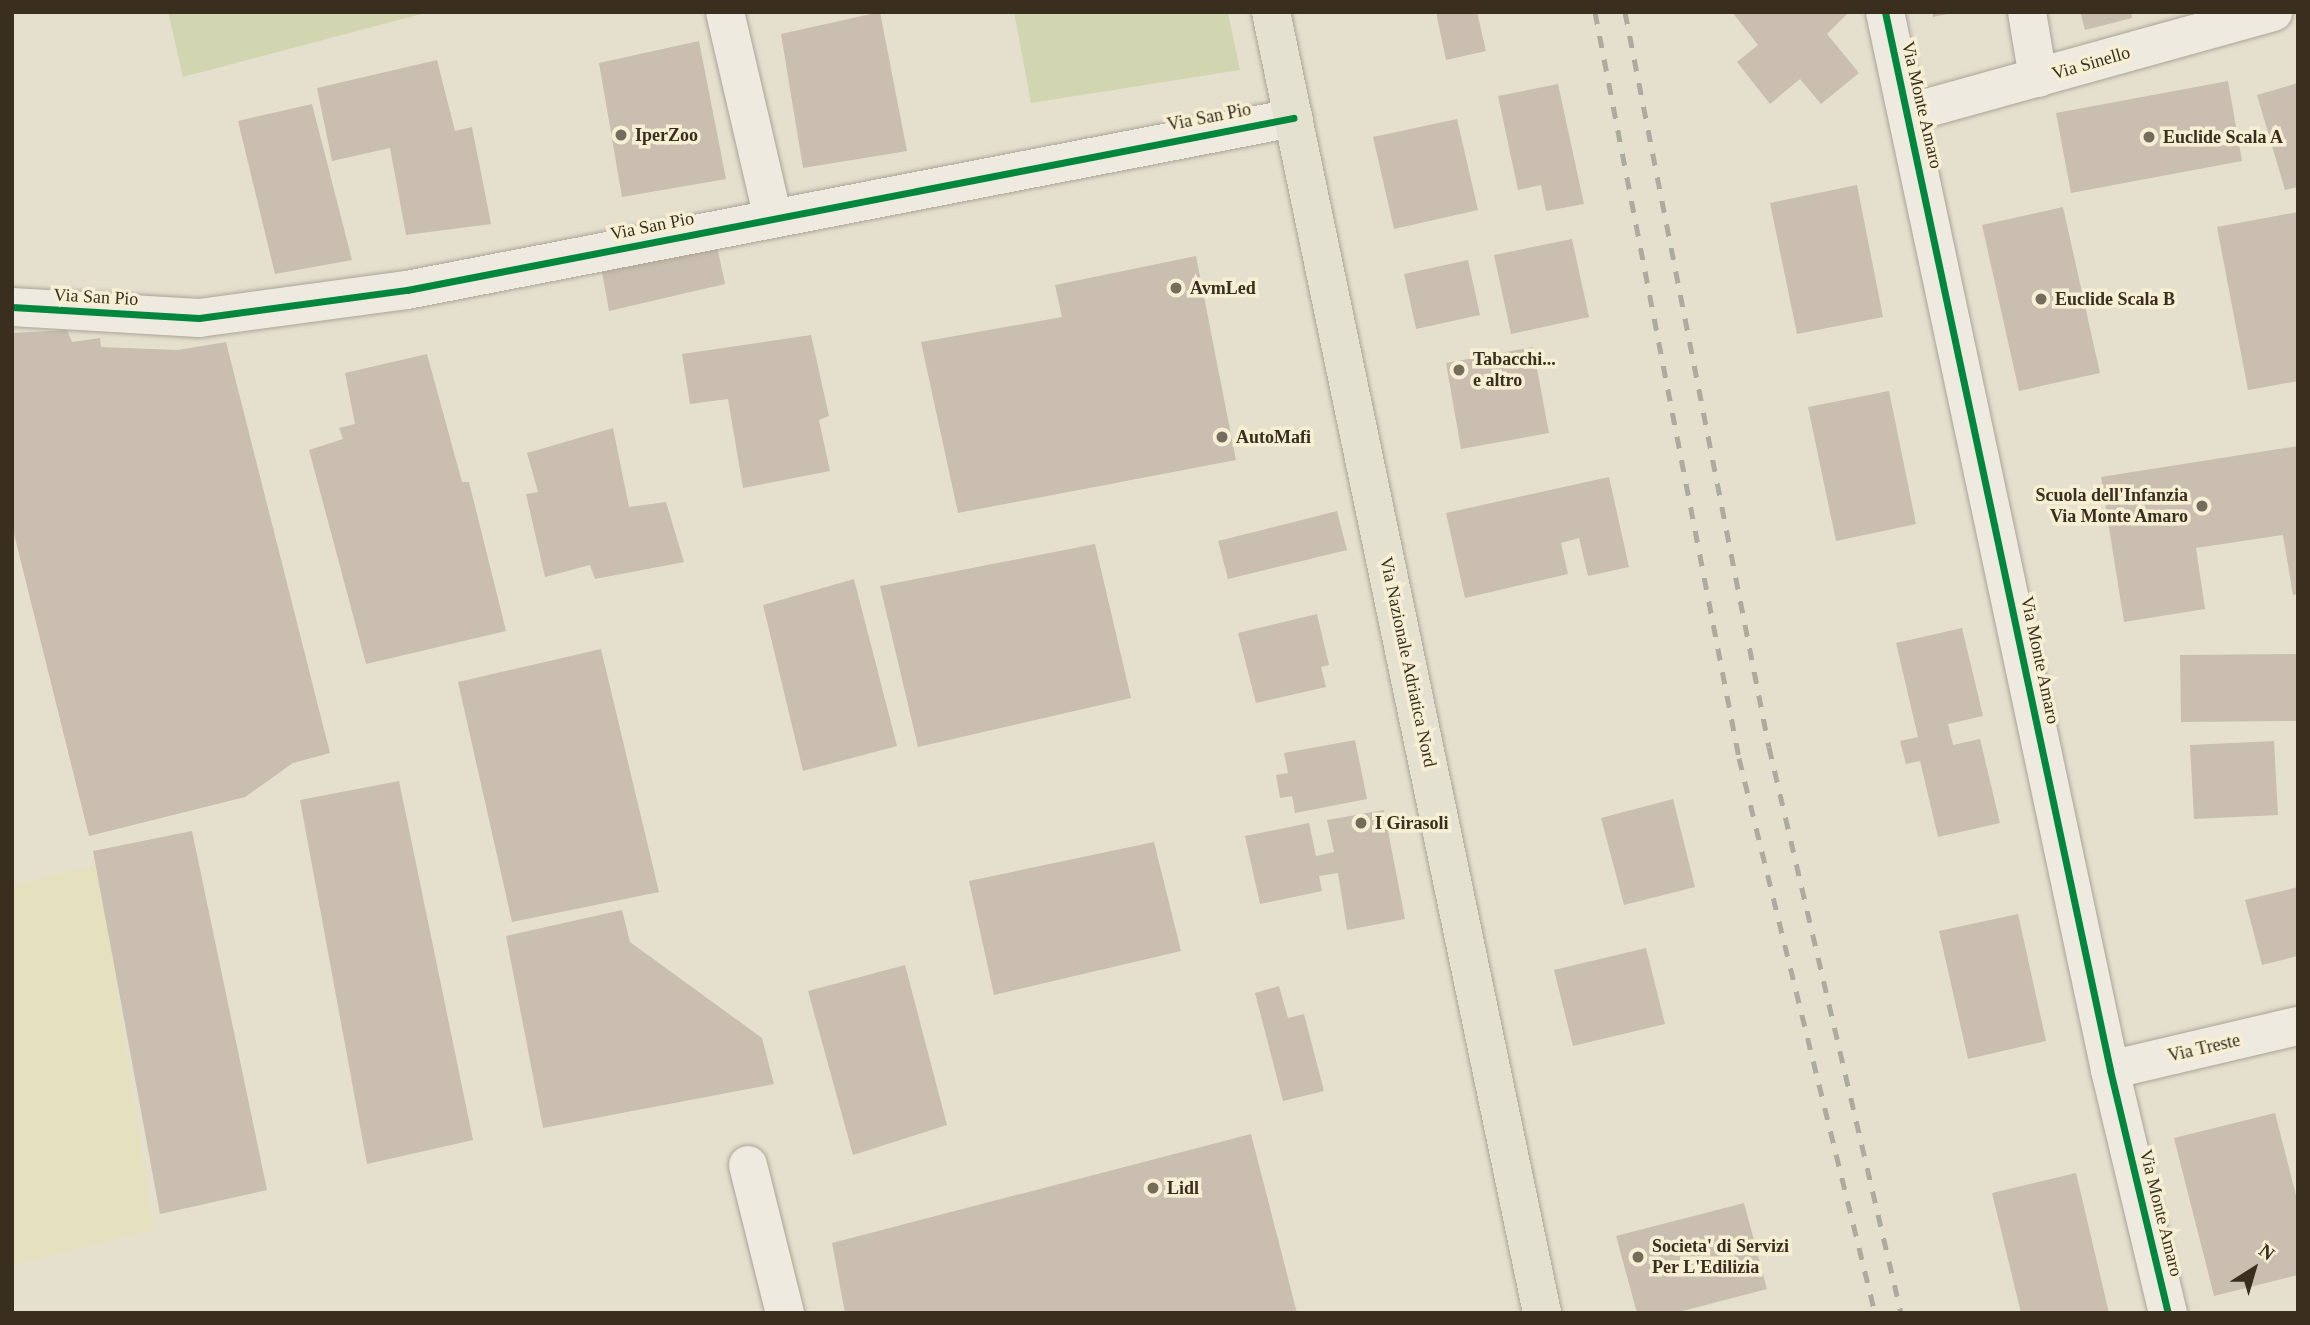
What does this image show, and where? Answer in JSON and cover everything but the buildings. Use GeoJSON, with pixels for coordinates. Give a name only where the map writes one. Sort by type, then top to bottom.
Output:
{"type":"FeatureCollection","features":[{"type":"Feature","properties":{"kind":"main road","name":"Via Nazionale Adriatica Nord"},"geometry":{"type":"LineString","coordinates":[[1271,12],[1539,1312]]}},
{"type":"Feature","properties":{"kind":"street"},"geometry":{"type":"LineString","coordinates":[[725,12],[773,219]]}},
{"type":"Feature","properties":{"kind":"street","name":"Via Monte Amaro"},"geometry":{"type":"LineString","coordinates":[[1885,12],[1909,113],[2110,1070],[2168,1313]]}},
{"type":"Feature","properties":{"kind":"street"},"geometry":{"type":"LineString","coordinates":[[2027,12],[2038,78]]}},
{"type":"Feature","properties":{"kind":"street","name":"Via Sinello"},"geometry":{"type":"LineString","coordinates":[[1909,113],[2273,12]]}},
{"type":"Feature","properties":{"kind":"street","name":"Via San Pio"},"geometry":{"type":"LineString","coordinates":[[12,307],[199,318],[407,290],[1293,118]]}},
{"type":"Feature","properties":{"kind":"street","name":"Via Treste"},"geometry":{"type":"LineString","coordinates":[[2110,1070],[2298,1026]]}},
{"type":"Feature","properties":{"kind":"street"},"geometry":{"type":"LineString","coordinates":[[748,1165],[785,1313]]}},
{"type":"Feature","properties":{"kind":"shaded area"},"geometry":{"type":"Polygon","coordinates":[[[98,865],[154,1230],[12,1265],[12,885],[98,865]]]}},
{"type":"Feature","properties":{"kind":"green space"},"geometry":{"type":"Polygon","coordinates":[[[168,12],[429,12],[183,77],[168,12]]]}},
{"type":"Feature","properties":{"kind":"green space"},"geometry":{"type":"Polygon","coordinates":[[[1014,12],[1228,12],[1240,70],[1031,103],[1014,12]]]}},
{"type":"Feature","properties":{"kind":"railway"},"geometry":{"type":"LineString","coordinates":[[1595,12],[1739,758],[1875,1313]]}},
{"type":"Feature","properties":{"kind":"railway"},"geometry":{"type":"LineString","coordinates":[[1625,12],[1769,747],[1901,1313]]}},
{"type":"Feature","properties":{"kind":"cycle path"},"geometry":{"type":"LineString","coordinates":[[1885,12],[2110,1070],[2168,1313]]}},
{"type":"Feature","properties":{"kind":"cycle path"},"geometry":{"type":"LineString","coordinates":[[12,307],[199,318],[407,290],[1293,118]]}},
{"type":"Feature","properties":{"kind":"place","name":"IperZoo"},"geometry":{"type":"Point","coordinates":[621,135]}},
{"type":"Feature","properties":{"kind":"place","name":"Euclide Scala A"},"geometry":{"type":"Point","coordinates":[2149,137]}},
{"type":"Feature","properties":{"kind":"place","name":"AvmLed"},"geometry":{"type":"Point","coordinates":[1176,288]}},
{"type":"Feature","properties":{"kind":"place","name":"Euclide Scala B"},"geometry":{"type":"Point","coordinates":[2041,299]}},
{"type":"Feature","properties":{"kind":"place","name":"Tabacchi... e altro"},"geometry":{"type":"Point","coordinates":[1459,370]}},
{"type":"Feature","properties":{"kind":"place","name":"AutoMafi"},"geometry":{"type":"Point","coordinates":[1222,437]}},
{"type":"Feature","properties":{"kind":"place","name":"Scuola dell'Infanzia Via Monte Amaro"},"geometry":{"type":"Point","coordinates":[2202,506]}},
{"type":"Feature","properties":{"kind":"place","name":"I Girasoli"},"geometry":{"type":"Point","coordinates":[1361,823]}},
{"type":"Feature","properties":{"kind":"place","name":"Lidl"},"geometry":{"type":"Point","coordinates":[1153,1188]}},
{"type":"Feature","properties":{"kind":"place","name":"Societa' di Servizi Per L'Edilizia"},"geometry":{"type":"Point","coordinates":[1638,1257]}}]}
